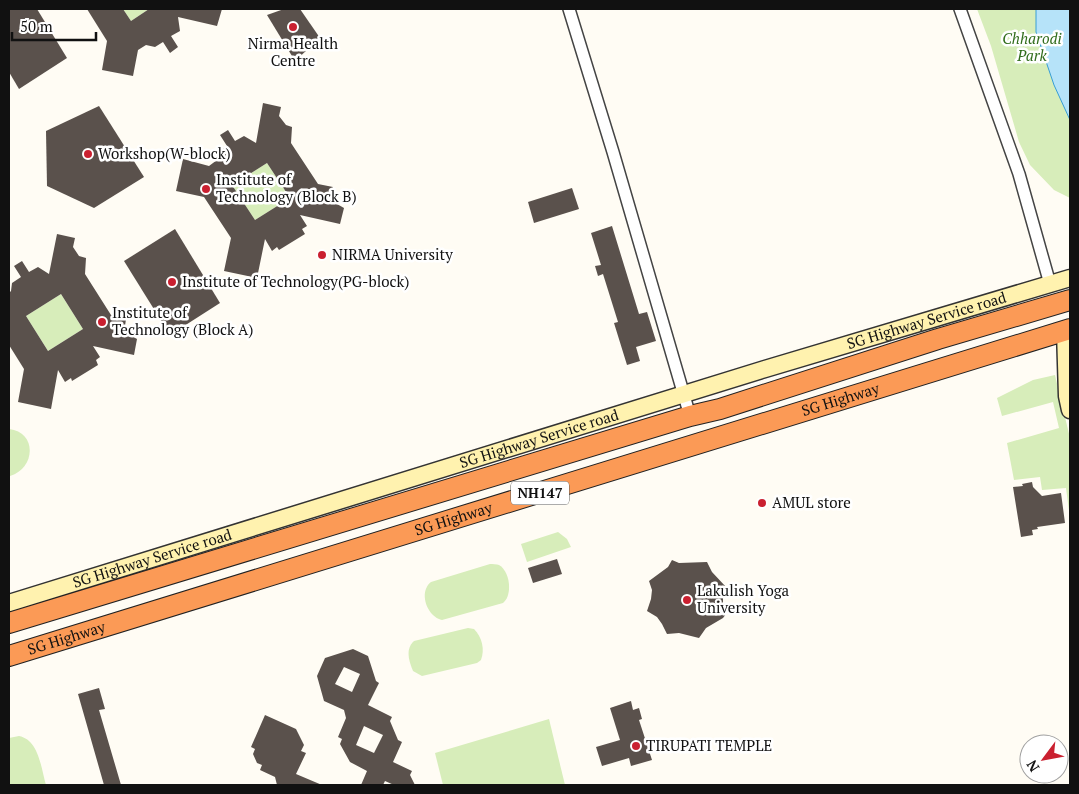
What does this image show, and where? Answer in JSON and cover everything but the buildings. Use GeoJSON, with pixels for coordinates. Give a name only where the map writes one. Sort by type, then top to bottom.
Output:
{"type":"FeatureCollection","features":[{"type":"Feature","properties":{"kind":"highway","name":"SG Highway"},"geometry":{"type":"LineString","coordinates":[[9,623],[690,416],[720,409],[938,339],[1070,300]]}},
{"type":"Feature","properties":{"kind":"highway","name":"SG Highway"},"geometry":{"type":"LineString","coordinates":[[9,656],[1068,330]]}},
{"type":"Feature","properties":{"kind":"street"},"geometry":{"type":"LineString","coordinates":[[569,9],[690,416]]}},
{"type":"Feature","properties":{"kind":"street"},"geometry":{"type":"LineString","coordinates":[[960,9],[1019,174],[1050,284]]}},
{"type":"Feature","properties":{"kind":"street","name":"SG Highway Service road"},"geometry":{"type":"LineString","coordinates":[[9,603],[684,394],[1070,278]]}},
{"type":"Feature","properties":{"kind":"street"},"geometry":{"type":"LineString","coordinates":[[1068,330],[1067,396],[1070,410]]}},
{"type":"Feature","properties":{"kind":"green space"},"geometry":{"type":"Polygon","coordinates":[[[123,9],[149,9],[131,21],[123,9]]]}},
{"type":"Feature","properties":{"kind":"green space","name":"Chharodi Park"},"geometry":{"type":"Polygon","coordinates":[[[977,9],[1070,9],[1070,198],[1054,190],[1030,165],[1019,142],[991,46],[977,9]]]}},
{"type":"Feature","properties":{"kind":"green space"},"geometry":{"type":"Polygon","coordinates":[[[267,163],[290,198],[255,220],[232,185],[267,163]]]}},
{"type":"Feature","properties":{"kind":"green space"},"geometry":{"type":"Polygon","coordinates":[[[61,294],[83,329],[48,351],[26,316],[61,294]]]}},
{"type":"Feature","properties":{"kind":"green space"},"geometry":{"type":"Polygon","coordinates":[[[1055,375],[1070,438],[1070,518],[1066,488],[1042,490],[1040,477],[1014,480],[1007,443],[1059,428],[1053,402],[1002,416],[997,398],[1033,380],[1055,375]]]}},
{"type":"Feature","properties":{"kind":"green space"},"geometry":{"type":"Polygon","coordinates":[[[9,429],[25,436],[30,451],[25,466],[19,472],[10,476],[9,429]]]}},
{"type":"Feature","properties":{"kind":"green space"},"geometry":{"type":"Polygon","coordinates":[[[558,532],[567,539],[571,547],[527,562],[521,544],[558,532]]]}},
{"type":"Feature","properties":{"kind":"green space"},"geometry":{"type":"Polygon","coordinates":[[[490,564],[496,564],[503,568],[508,578],[508,595],[503,603],[442,620],[437,618],[428,609],[425,592],[431,582],[490,564]]]}},
{"type":"Feature","properties":{"kind":"green space"},"geometry":{"type":"Polygon","coordinates":[[[468,628],[474,629],[481,639],[483,652],[481,660],[477,663],[422,676],[413,671],[409,659],[409,648],[414,641],[468,628]]]}},
{"type":"Feature","properties":{"kind":"green space"},"geometry":{"type":"Polygon","coordinates":[[[549,719],[565,785],[443,785],[435,753],[549,719]]]}},
{"type":"Feature","properties":{"kind":"green space"},"geometry":{"type":"Polygon","coordinates":[[[19,736],[31,743],[35,749],[41,763],[46,785],[9,785],[9,738],[19,736]]]}},
{"type":"Feature","properties":{"kind":"water"},"geometry":{"type":"Polygon","coordinates":[[[1036,9],[1070,9],[1070,120],[1054,85],[1036,32],[1036,9]]]}},
{"type":"Feature","properties":{"kind":"place","name":"Nirma Health Centre"},"geometry":{"type":"Point","coordinates":[293,27]}},
{"type":"Feature","properties":{"kind":"place","name":"Workshop(W-block)"},"geometry":{"type":"Point","coordinates":[88,154]}},
{"type":"Feature","properties":{"kind":"place","name":"Institute of Technology (Block B)"},"geometry":{"type":"Point","coordinates":[206,189]}},
{"type":"Feature","properties":{"kind":"place","name":"NIRMA University"},"geometry":{"type":"Point","coordinates":[322,255]}},
{"type":"Feature","properties":{"kind":"place","name":"Institute of Technology(PG-block)"},"geometry":{"type":"Point","coordinates":[172,282]}},
{"type":"Feature","properties":{"kind":"place","name":"Institute of Technology (Block A)"},"geometry":{"type":"Point","coordinates":[102,322]}},
{"type":"Feature","properties":{"kind":"place","name":"AMUL store"},"geometry":{"type":"Point","coordinates":[762,503]}},
{"type":"Feature","properties":{"kind":"place","name":"Lakulish Yoga University"},"geometry":{"type":"Point","coordinates":[687,600]}},
{"type":"Feature","properties":{"kind":"place","name":"TIRUPATI TEMPLE"},"geometry":{"type":"Point","coordinates":[636,746]}}]}
